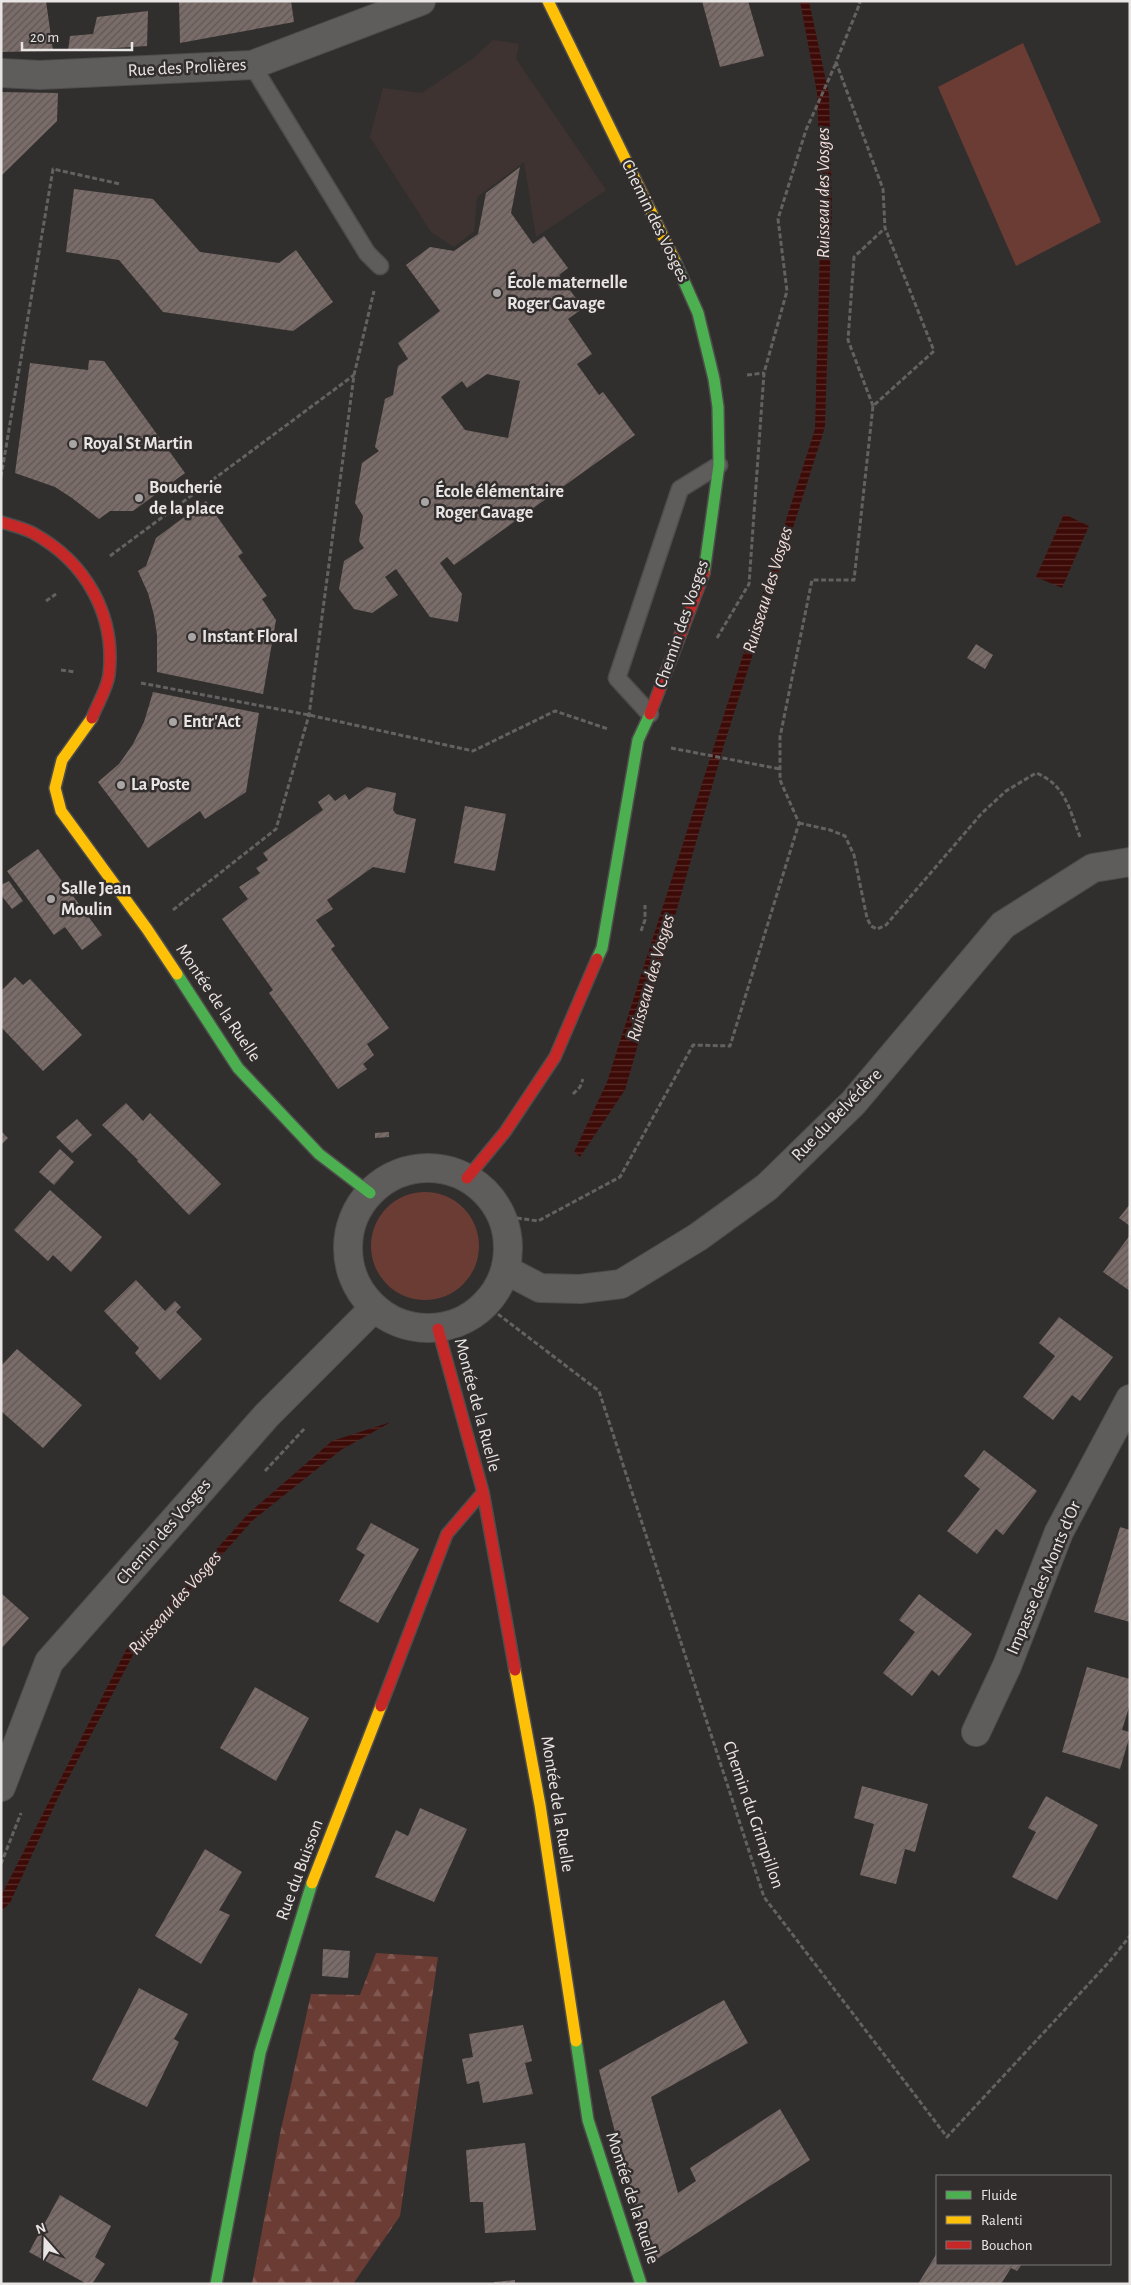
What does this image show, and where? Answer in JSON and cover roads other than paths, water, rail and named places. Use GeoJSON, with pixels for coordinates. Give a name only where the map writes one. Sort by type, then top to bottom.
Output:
{"type":"FeatureCollection","features":[{"type":"Feature","properties":{"kind":"street","name":"Rue des Prolières"},"geometry":{"type":"LineString","coordinates":[[1,73],[40,75],[252,66],[421,1]]}},
{"type":"Feature","properties":{"kind":"street","name":"Chemin des Vosges"},"geometry":{"type":"LineString","coordinates":[[467,1178],[505,1132],[555,1057],[602,948],[638,740],[650,714],[704,572],[719,465],[718,407],[714,380],[698,314],[694,283],[548,1]]}},
{"type":"Feature","properties":{"kind":"street","name":"Montée de la Ruelle"},"geometry":{"type":"LineString","coordinates":[[1,522],[32,532],[55,548],[84,575],[101,605],[108,637],[109,677],[91,720],[62,760],[55,788],[61,811],[147,930],[238,1068],[319,1154],[370,1193]]}},
{"type":"Feature","properties":{"kind":"street","name":"Rue du Belvédère"},"geometry":{"type":"LineString","coordinates":[[506,1270],[540,1288],[580,1289],[621,1284],[698,1237],[767,1187],[853,1103],[1004,925],[1093,868],[1130,862]]}},
{"type":"Feature","properties":{"kind":"street"},"geometry":{"type":"LineString","coordinates":[[416,1168],[442,1168],[467,1178],[488,1194],[502,1216],[509,1243],[506,1270],[486,1305],[464,1320],[438,1328],[415,1328],[393,1321],[374,1308],[358,1288],[349,1264],[348,1238],[355,1214],[370,1193],[391,1177],[416,1168]]}},
{"type":"Feature","properties":{"kind":"street","name":"Chemin des Vosges"},"geometry":{"type":"LineString","coordinates":[[1,1787],[49,1662],[267,1415],[374,1308]]}},
{"type":"Feature","properties":{"kind":"street","name":"Montée de la Ruelle"},"geometry":{"type":"LineString","coordinates":[[438,1328],[483,1492],[540,1804],[588,2120],[642,2284]]}},
{"type":"Feature","properties":{"kind":"street","name":"Impasse des Monts d'Or"},"geometry":{"type":"LineString","coordinates":[[976,1732],[1007,1666],[1059,1532],[1130,1399]]}},
{"type":"Feature","properties":{"kind":"street","name":"Rue du Buisson"},"geometry":{"type":"LineString","coordinates":[[216,2284],[260,2053],[308,1895],[448,1534],[483,1492]]}},
{"type":"Feature","properties":{"kind":"lane"},"geometry":{"type":"LineString","coordinates":[[252,66],[367,253],[380,266]]}},
{"type":"Feature","properties":{"kind":"lane"},"geometry":{"type":"LineString","coordinates":[[650,714],[617,678],[680,489],[719,465]]}},
{"type":"Feature","properties":{"kind":"water","name":"Ruisseau des Vosges"},"geometry":{"type":"Polygon","coordinates":[[[800,1],[809,1],[829,95],[832,207],[825,427],[724,745],[625,1090],[580,1157],[574,1152],[607,1082],[815,429],[821,208],[817,93],[800,1]]]}},
{"type":"Feature","properties":{"kind":"water"},"geometry":{"type":"Polygon","coordinates":[[[1064,514],[1089,526],[1062,588],[1036,577],[1064,514]]]}},
{"type":"Feature","properties":{"kind":"water","name":"Ruisseau des Vosges"},"geometry":{"type":"Polygon","coordinates":[[[391,1422],[341,1450],[253,1520],[133,1655],[58,1798],[10,1903],[1,1911],[1,1896],[126,1650],[248,1514],[332,1441],[391,1422]]]}},
{"type":"Feature","properties":{"kind":"place","name":"École maternelle Roger Gavage"},"geometry":{"type":"Point","coordinates":[497,293]}},
{"type":"Feature","properties":{"kind":"place","name":"Royal St Martin"},"geometry":{"type":"Point","coordinates":[73,444]}},
{"type":"Feature","properties":{"kind":"place","name":"Boucherie de la place"},"geometry":{"type":"Point","coordinates":[139,498]}},
{"type":"Feature","properties":{"kind":"place","name":"École élémentaire Roger Gavage"},"geometry":{"type":"Point","coordinates":[425,502]}},
{"type":"Feature","properties":{"kind":"place","name":"Instant Floral"},"geometry":{"type":"Point","coordinates":[192,637]}},
{"type":"Feature","properties":{"kind":"place","name":"Entr'Act"},"geometry":{"type":"Point","coordinates":[173,722]}},
{"type":"Feature","properties":{"kind":"place","name":"La Poste"},"geometry":{"type":"Point","coordinates":[121,785]}},
{"type":"Feature","properties":{"kind":"place","name":"Salle Jean Moulin"},"geometry":{"type":"Point","coordinates":[51,899]}}]}
